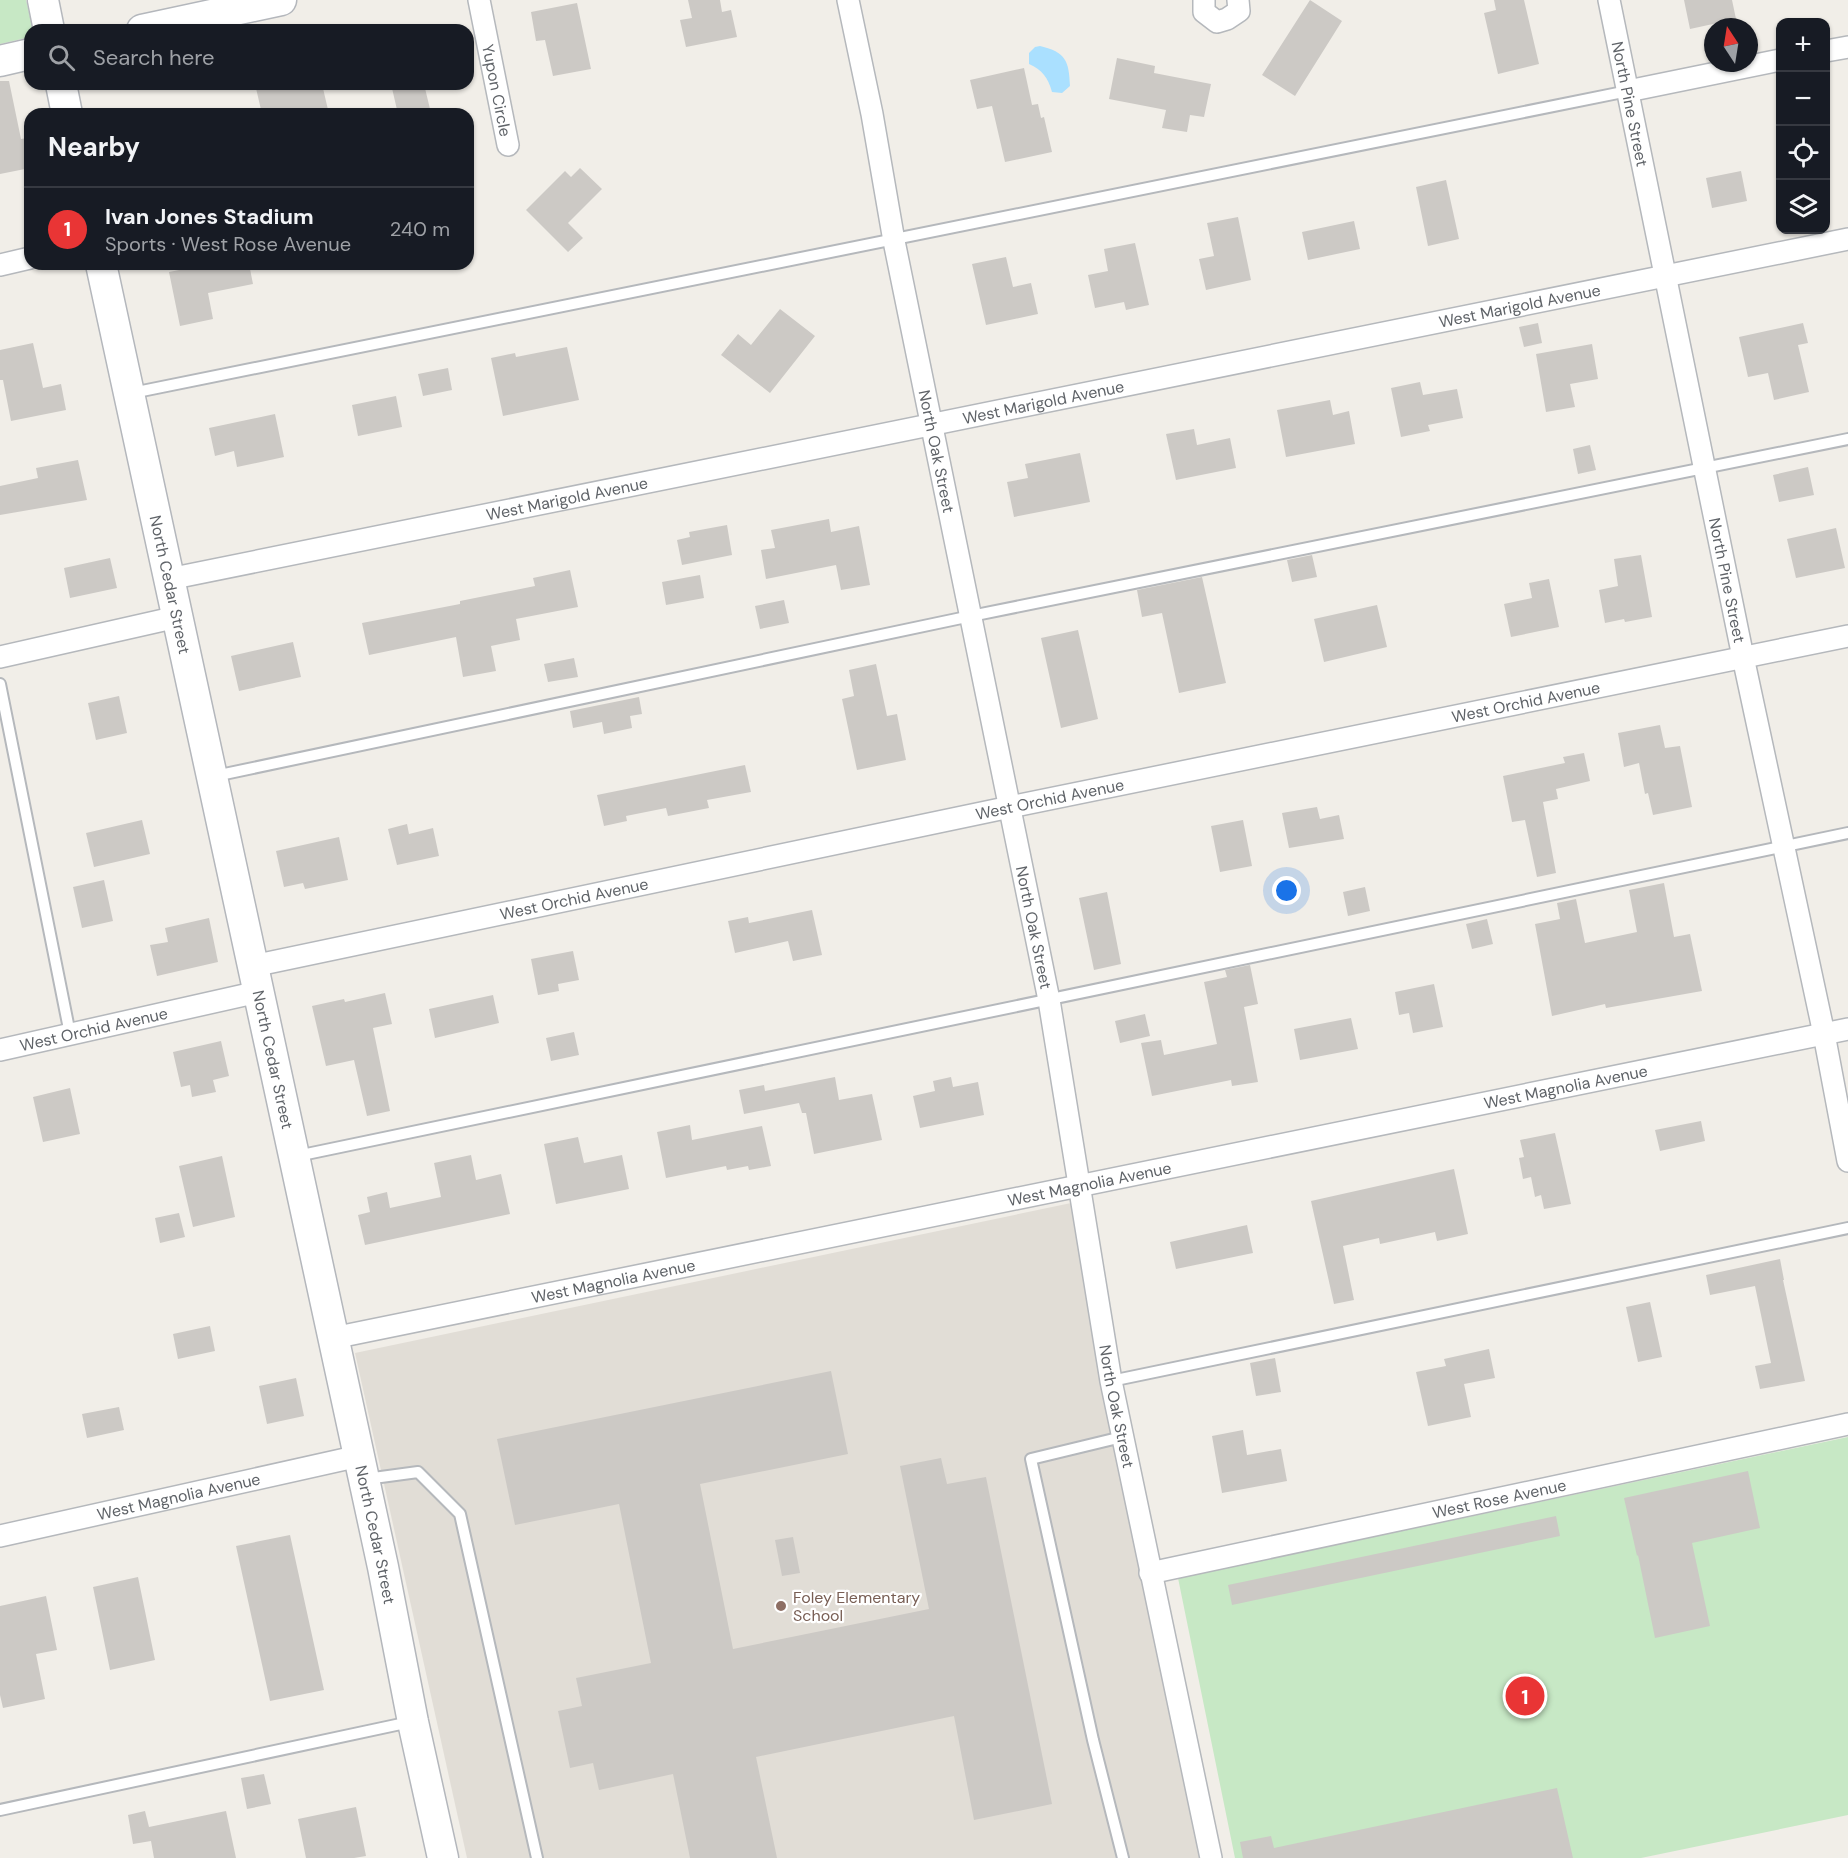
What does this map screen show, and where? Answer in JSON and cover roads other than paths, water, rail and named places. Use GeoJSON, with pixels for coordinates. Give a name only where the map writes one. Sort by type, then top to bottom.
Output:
{"type":"FeatureCollection","features":[{"type":"Feature","properties":{"kind":"street"},"geometry":{"type":"LineString","coordinates":[[43,0],[48,24]]}},
{"type":"Feature","properties":{"kind":"street"},"geometry":{"type":"LineString","coordinates":[[170,24],[281,0]]}},
{"type":"Feature","properties":{"kind":"street","name":"Yupon Circle"},"geometry":{"type":"LineString","coordinates":[[478,0],[508,146]]}},
{"type":"Feature","properties":{"kind":"street","name":"North Oak Street"},"geometry":{"type":"LineString","coordinates":[[848,0],[872,114],[894,241],[1049,1000],[1111,1381],[1211,1858]]}},
{"type":"Feature","properties":{"kind":"street"},"geometry":{"type":"LineString","coordinates":[[1204,0],[1204,12],[1217,22],[1239,11],[1238,0]]}},
{"type":"Feature","properties":{"kind":"street","name":"North Pine Street"},"geometry":{"type":"LineString","coordinates":[[1609,0],[1743,657],[1824,1034],[1848,1161]]}},
{"type":"Feature","properties":{"kind":"street"},"geometry":{"type":"LineString","coordinates":[[1830,50],[1848,47]]}},
{"type":"Feature","properties":{"kind":"street"},"geometry":{"type":"LineString","coordinates":[[0,61],[24,55]]}},
{"type":"Feature","properties":{"kind":"street"},"geometry":{"type":"LineString","coordinates":[[1628,91],[1776,61]]}},
{"type":"Feature","properties":{"kind":"street"},"geometry":{"type":"LineString","coordinates":[[61,90],[66,108]]}},
{"type":"Feature","properties":{"kind":"street","name":"West Marigold Avenue"},"geometry":{"type":"LineString","coordinates":[[169,579],[1848,239]]}},
{"type":"Feature","properties":{"kind":"street"},"geometry":{"type":"LineString","coordinates":[[0,265],[24,259]]}},
{"type":"Feature","properties":{"kind":"street","name":"North Cedar Street"},"geometry":{"type":"LineString","coordinates":[[102,270],[383,1567],[413,1722],[443,1858]]}},
{"type":"Feature","properties":{"kind":"street"},"geometry":{"type":"LineString","coordinates":[[0,657],[177,617]]}},
{"type":"Feature","properties":{"kind":"street","name":"West Orchid Avenue"},"geometry":{"type":"LineString","coordinates":[[0,1050],[70,1034],[255,979],[1010,807],[1848,636]]}},
{"type":"Feature","properties":{"kind":"street","name":"West Magnolia Avenue"},"geometry":{"type":"LineString","coordinates":[[333,1338],[1848,1029]]}},
{"type":"Feature","properties":{"kind":"street","name":"West Rose Avenue"},"geometry":{"type":"LineString","coordinates":[[1150,1573],[1848,1425]]}},
{"type":"Feature","properties":{"kind":"street","name":"West Magnolia Avenue"},"geometry":{"type":"LineString","coordinates":[[0,1536],[361,1468]]}},
{"type":"Feature","properties":{"kind":"lane"},"geometry":{"type":"LineString","coordinates":[[129,394],[1628,91]]}},
{"type":"Feature","properties":{"kind":"lane"},"geometry":{"type":"LineString","coordinates":[[212,776],[970,616],[1848,439]]}},
{"type":"Feature","properties":{"kind":"lane"},"geometry":{"type":"LineString","coordinates":[[0,684],[70,1034]]}},
{"type":"Feature","properties":{"kind":"lane"},"geometry":{"type":"LineString","coordinates":[[294,1157],[1848,833]]}},
{"type":"Feature","properties":{"kind":"lane"},"geometry":{"type":"LineString","coordinates":[[1111,1381],[1848,1228]]}},
{"type":"Feature","properties":{"kind":"lane"},"geometry":{"type":"LineString","coordinates":[[1122,1437],[1031,1460],[1093,1740],[1123,1858]]}},
{"type":"Feature","properties":{"kind":"lane"},"geometry":{"type":"LineString","coordinates":[[361,1468],[418,1472],[460,1514],[537,1858]]}},
{"type":"Feature","properties":{"kind":"lane"},"geometry":{"type":"LineString","coordinates":[[0,1810],[413,1722]]}},
{"type":"Feature","properties":{"kind":"water"},"geometry":{"type":"Polygon","coordinates":[[[1040,46],[1056,51],[1067,64],[1070,86],[1062,93],[1052,92],[1044,75],[1029,64],[1029,53],[1035,47],[1040,46]]]}},
{"type":"Feature","properties":{"kind":"place","name":"Foley Elementary School"},"geometry":{"type":"Point","coordinates":[781,1606]}},
{"type":"Feature","properties":{"kind":"place","name":"Ivan Jones Stadium"},"geometry":{"type":"Point","coordinates":[1525,1696]}}]}
